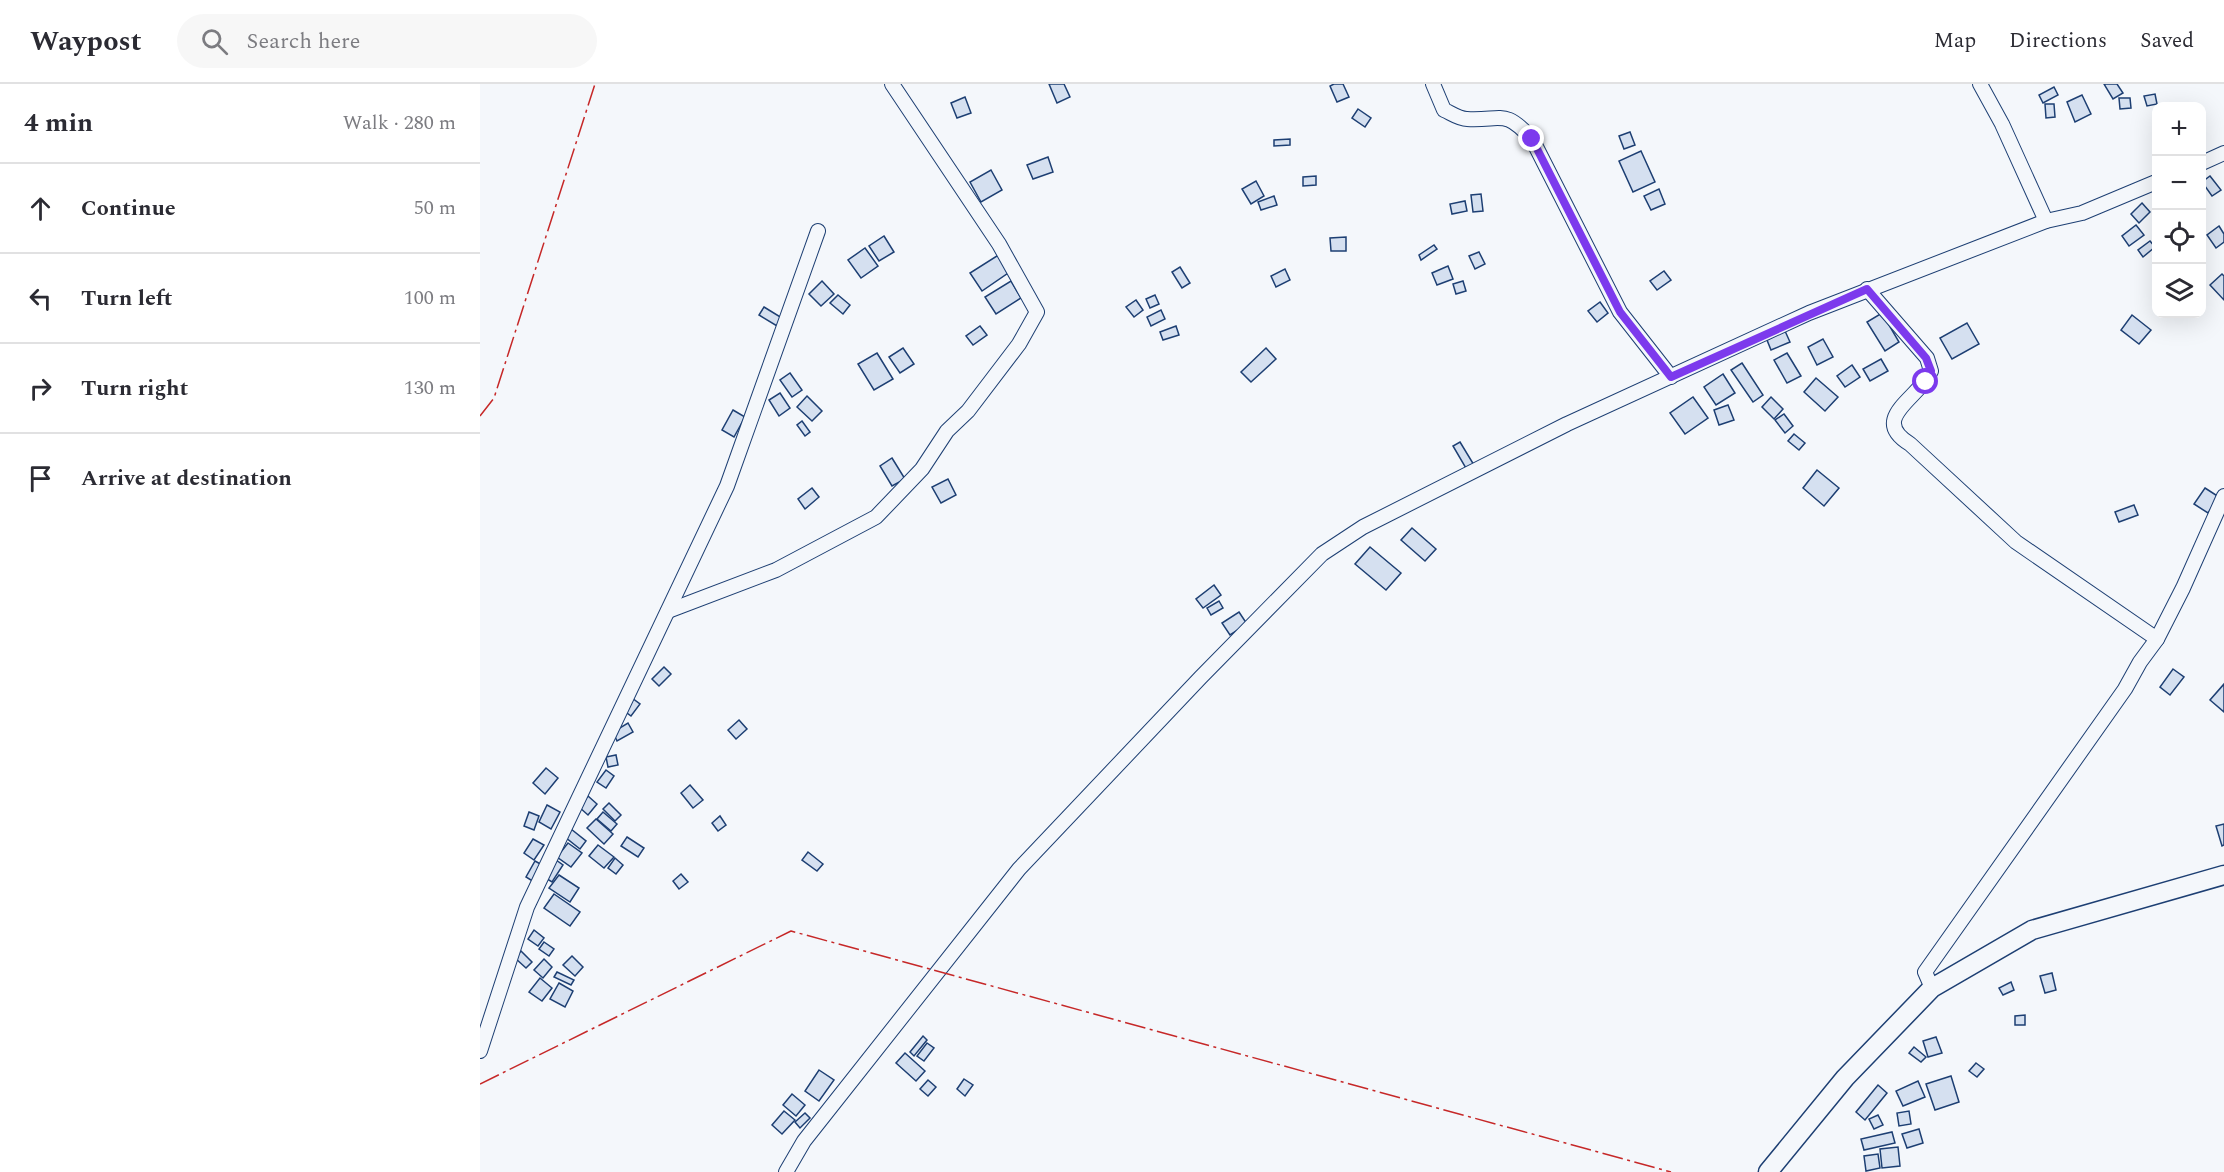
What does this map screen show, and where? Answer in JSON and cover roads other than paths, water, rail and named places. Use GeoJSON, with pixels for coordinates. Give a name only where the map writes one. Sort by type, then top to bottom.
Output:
{"type":"FeatureCollection","features":[{"type":"Feature","properties":{"kind":"main road"},"geometry":{"type":"LineString","coordinates":[[1768,1172],[1845,1078],[1932,988],[2032,930],[2224,875]]}},
{"type":"Feature","properties":{"kind":"street"},"geometry":{"type":"LineString","coordinates":[[668,611],[776,570],[876,517],[922,470],[947,431],[968,411],[1019,344],[1037,312],[999,244],[892,84]]}},
{"type":"Feature","properties":{"kind":"street"},"geometry":{"type":"LineString","coordinates":[[1433,84],[1444,110],[1464,119],[1498,117],[1517,122],[1532,139],[1620,312],[1671,377]]}},
{"type":"Feature","properties":{"kind":"street"},"geometry":{"type":"LineString","coordinates":[[1980,84],[2002,124],[2046,221]]}},
{"type":"Feature","properties":{"kind":"street"},"geometry":{"type":"LineString","coordinates":[[2206,161],[2224,153]]}},
{"type":"Feature","properties":{"kind":"street"},"geometry":{"type":"LineString","coordinates":[[786,1172],[804,1141],[1019,869],[1201,677],[1322,554],[1373,522],[1567,424],[1867,289],[2046,221],[2082,213],[2152,184]]}},
{"type":"Feature","properties":{"kind":"street"},"geometry":{"type":"LineString","coordinates":[[480,1050],[527,907],[727,486],[818,231]]}},
{"type":"Feature","properties":{"kind":"street"},"geometry":{"type":"LineString","coordinates":[[1867,289],[1926,358],[1931,371],[1926,382],[1895,414],[1893,426],[1900,438],[1910,444],[2016,542],[2157,639]]}},
{"type":"Feature","properties":{"kind":"street"},"geometry":{"type":"LineString","coordinates":[[1932,988],[1925,972],[2125,689],[2140,662],[2157,639],[2183,588],[2224,496]]}}]}
